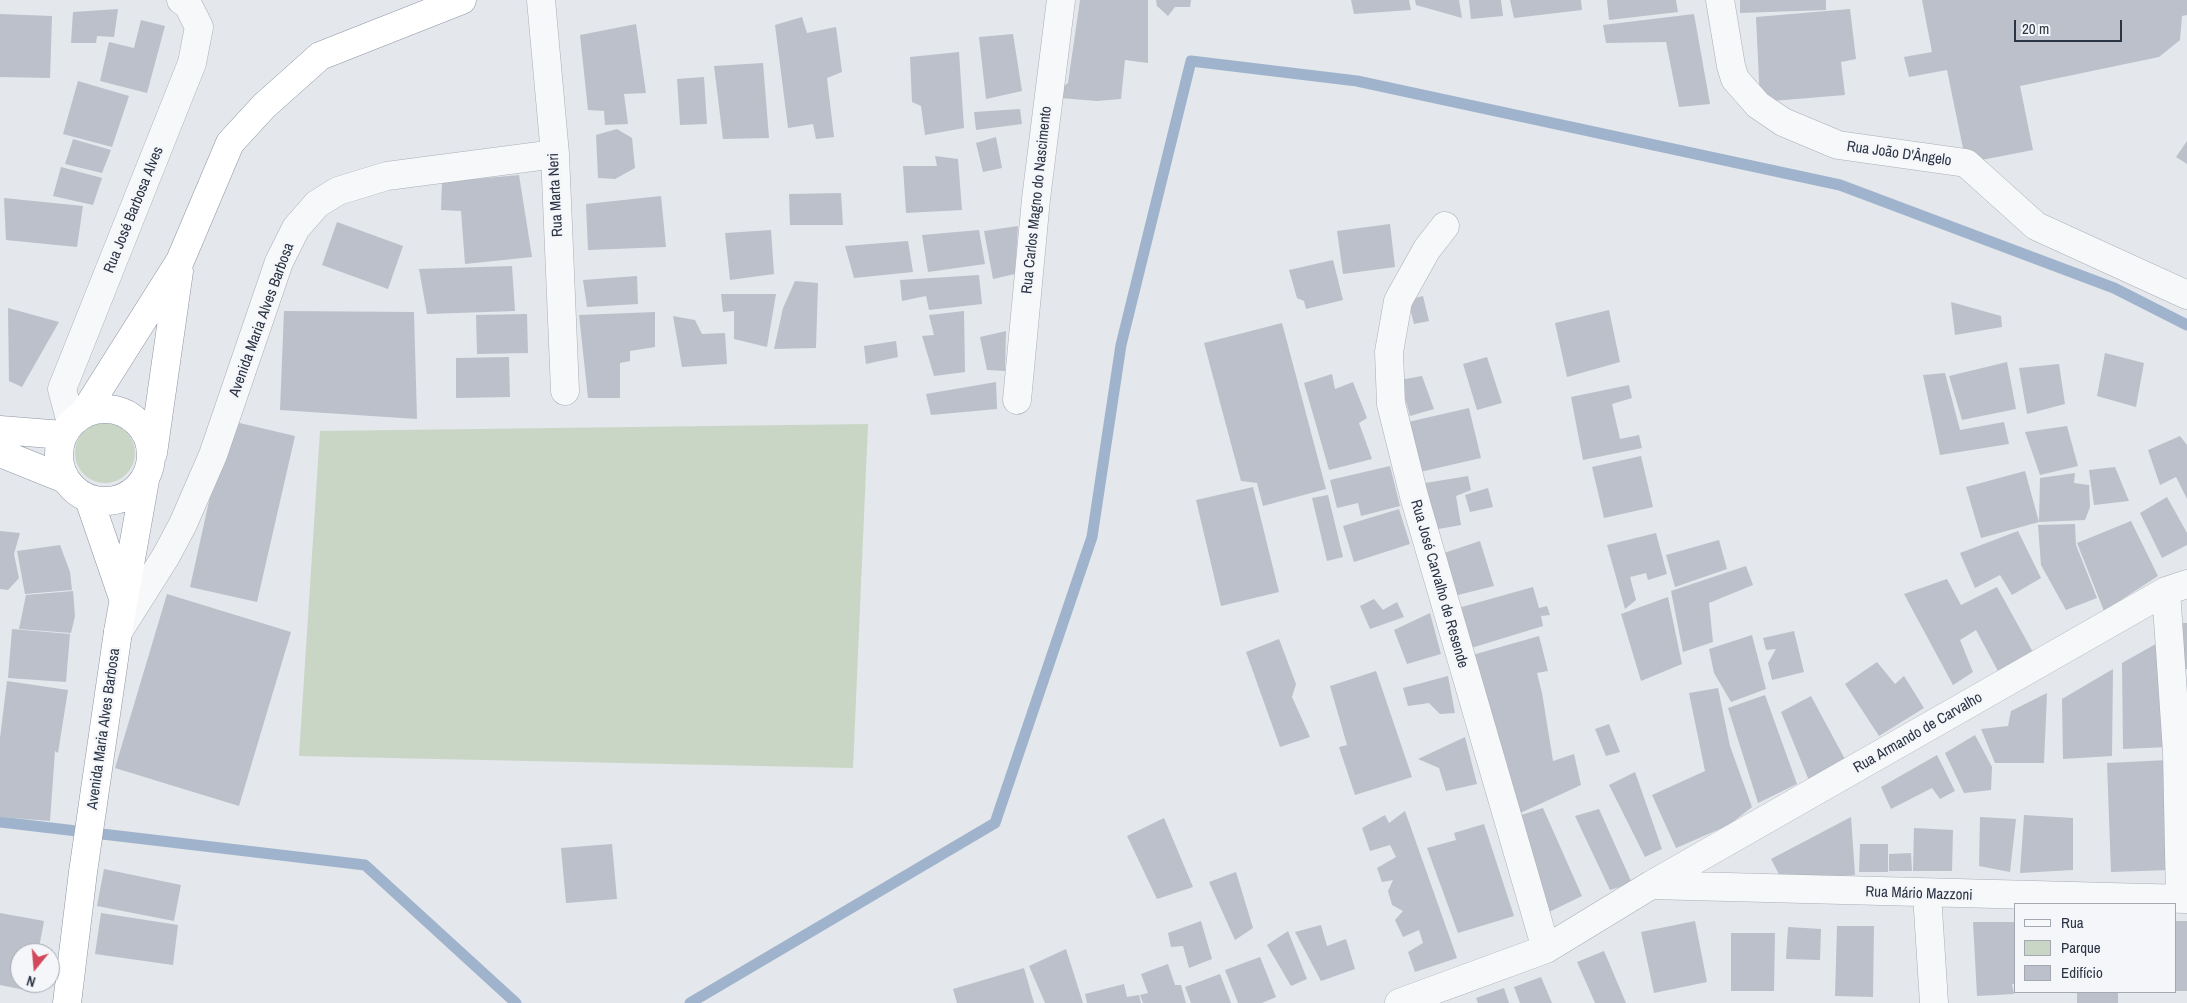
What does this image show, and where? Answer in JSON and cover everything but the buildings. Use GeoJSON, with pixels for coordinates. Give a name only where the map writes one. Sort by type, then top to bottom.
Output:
{"type":"FeatureCollection","features":[{"type":"Feature","properties":{"kind":"highway"},"geometry":{"type":"LineString","coordinates":[[180,261],[152,455],[144,480],[134,492],[120,499],[105,501],[89,499],[76,491],[66,479],[58,450],[180,261],[230,143],[264,106],[320,56],[462,0]]}},
{"type":"Feature","properties":{"kind":"highway"},"geometry":{"type":"LineString","coordinates":[[0,430],[73,424],[99,408],[115,409],[130,415],[142,425],[150,439],[152,455]]}},
{"type":"Feature","properties":{"kind":"highway"},"geometry":{"type":"LineString","coordinates":[[0,452],[66,479]]}},
{"type":"Feature","properties":{"kind":"highway","name":"Avenida Maria Alves Barbosa"},"geometry":{"type":"LineString","coordinates":[[67,1003],[83,872],[118,632],[144,480]]}},
{"type":"Feature","properties":{"kind":"highway","name":"Avenida Maria Alves Barbosa"},"geometry":{"type":"LineString","coordinates":[[89,499],[124,600]]}},
{"type":"Feature","properties":{"kind":"street","name":"Rua José Barbosa Alves"},"geometry":{"type":"LineString","coordinates":[[73,424],[62,389],[192,63],[199,27],[188,5],[181,0]]}},
{"type":"Feature","properties":{"kind":"street","name":"Rua Marta Neri"},"geometry":{"type":"LineString","coordinates":[[541,0],[555,154],[565,390]]}},
{"type":"Feature","properties":{"kind":"street","name":"Rua Carlos Magno do Nascimento"},"geometry":{"type":"LineString","coordinates":[[1018,400],[1036,199],[1061,0]]}},
{"type":"Feature","properties":{"kind":"street","name":"Rua João D'Ângelo"},"geometry":{"type":"LineString","coordinates":[[1720,0],[1731,66],[1736,79],[1758,105],[1783,122],[1838,145],[1966,163],[2036,226],[2187,295]]}},
{"type":"Feature","properties":{"kind":"street","name":"Avenida Maria Alves Barbosa"},"geometry":{"type":"LineString","coordinates":[[118,632],[166,556],[183,524],[213,455],[280,262],[296,228],[316,204],[338,191],[387,176],[555,154]]}},
{"type":"Feature","properties":{"kind":"street","name":"Rua José Carvalho de Resende"},"geometry":{"type":"LineString","coordinates":[[1446,226],[1417,265],[1398,302],[1389,352],[1391,404],[1414,496],[1546,949]]}},
{"type":"Feature","properties":{"kind":"street","name":"Rua Armando de Carvalho"},"geometry":{"type":"LineString","coordinates":[[1399,1003],[1546,949],[1651,885],[2177,588]]}},
{"type":"Feature","properties":{"kind":"street"},"geometry":{"type":"LineString","coordinates":[[2177,588],[2177,752],[2184,899]]}},
{"type":"Feature","properties":{"kind":"street","name":"Rua Mário Mazzoni"},"geometry":{"type":"LineString","coordinates":[[1651,885],[1927,894],[2184,899]]}},
{"type":"Feature","properties":{"kind":"street"},"geometry":{"type":"LineString","coordinates":[[1927,894],[1934,1003]]}},
{"type":"Feature","properties":{"kind":"green space"},"geometry":{"type":"Polygon","coordinates":[[[105,423],[121,428],[126,432],[130,437],[135,453],[130,469],[126,474],[121,478],[105,483],[89,478],[84,474],[80,469],[75,453],[80,437],[84,432],[89,428],[105,423]]]}},
{"type":"Feature","properties":{"kind":"green space"},"geometry":{"type":"Polygon","coordinates":[[[868,424],[853,768],[299,756],[320,431],[868,424]]]}},
{"type":"Feature","properties":{"kind":"waterway"},"geometry":{"type":"LineString","coordinates":[[690,1003],[995,823],[1092,537],[1121,345],[1191,61],[1357,81],[1840,185],[2114,288],[2187,325]]}},
{"type":"Feature","properties":{"kind":"waterway"},"geometry":{"type":"LineString","coordinates":[[0,822],[365,865],[516,1003]]}}]}
